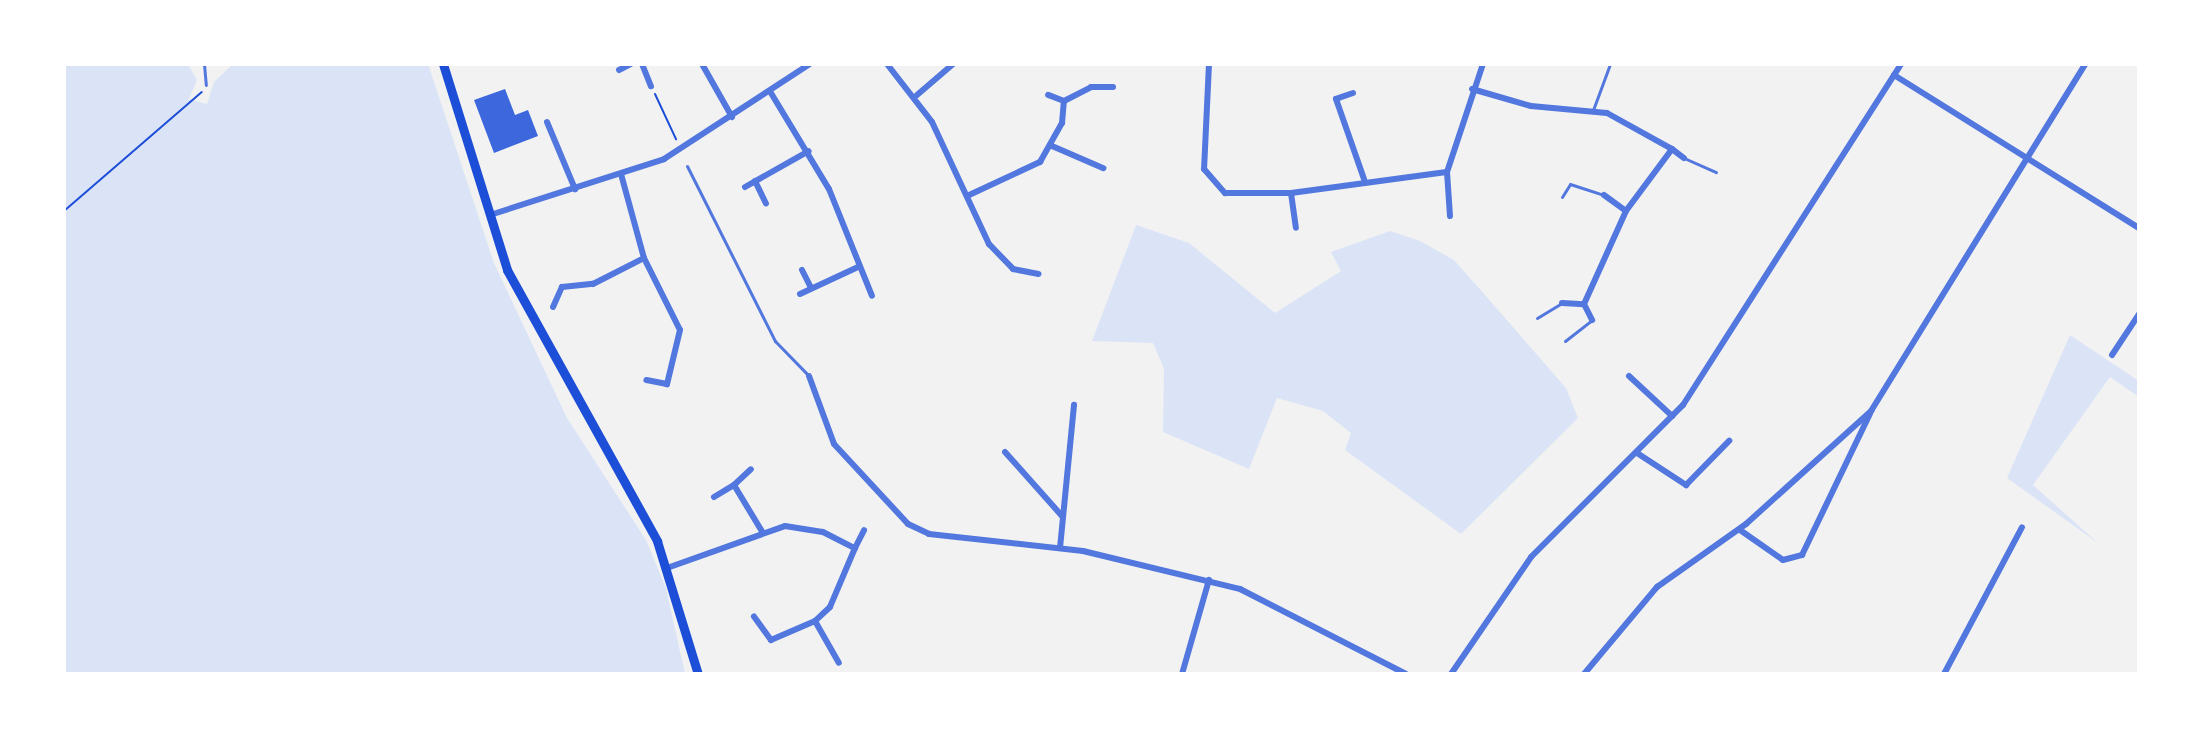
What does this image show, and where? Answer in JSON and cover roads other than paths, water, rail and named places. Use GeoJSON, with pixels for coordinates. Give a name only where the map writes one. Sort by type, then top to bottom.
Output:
{"type":"FeatureCollection","features":[{"type":"Feature","properties":{"kind":"main road"},"geometry":{"type":"LineString","coordinates":[[443,64],[490,215],[536,333],[629,486],[667,568],[698,674]]}},
{"type":"Feature","properties":{"kind":"street"},"geometry":{"type":"LineString","coordinates":[[619,70],[631,64]]}},
{"type":"Feature","properties":{"kind":"street"},"geometry":{"type":"LineString","coordinates":[[642,64],[651,86]]}},
{"type":"Feature","properties":{"kind":"street"},"geometry":{"type":"LineString","coordinates":[[702,64],[732,117]]}},
{"type":"Feature","properties":{"kind":"street"},"geometry":{"type":"LineString","coordinates":[[490,215],[621,174],[680,150],[771,93],[810,64]]}},
{"type":"Feature","properties":{"kind":"street"},"geometry":{"type":"LineString","coordinates":[[887,64],[917,95],[1001,260],[1039,274]]}},
{"type":"Feature","properties":{"kind":"street"},"geometry":{"type":"LineString","coordinates":[[917,95],[953,64]]}},
{"type":"Feature","properties":{"kind":"street"},"geometry":{"type":"LineString","coordinates":[[1209,64],[1204,169],[1225,193],[1291,193],[1364,179],[1447,172]]}},
{"type":"Feature","properties":{"kind":"street"},"geometry":{"type":"LineString","coordinates":[[1450,216],[1447,172],[1472,89],[1483,64]]}},
{"type":"Feature","properties":{"kind":"street"},"geometry":{"type":"LineString","coordinates":[[1451,674],[1531,557],[1672,416],[1901,64]]}},
{"type":"Feature","properties":{"kind":"street"},"geometry":{"type":"LineString","coordinates":[[1740,530],[1783,560],[1802,555],[1871,411],[2085,64]]}},
{"type":"Feature","properties":{"kind":"street"},"geometry":{"type":"LineString","coordinates":[[1894,75],[2139,228]]}},
{"type":"Feature","properties":{"kind":"street"},"geometry":{"type":"LineString","coordinates":[[967,196],[1040,162],[1052,146],[1064,101],[1091,87],[1113,87]]}},
{"type":"Feature","properties":{"kind":"street"},"geometry":{"type":"LineString","coordinates":[[1472,89],[1531,106],[1593,110],[1684,158]]}},
{"type":"Feature","properties":{"kind":"street"},"geometry":{"type":"LineString","coordinates":[[771,93],[809,151],[872,296]]}},
{"type":"Feature","properties":{"kind":"street"},"geometry":{"type":"LineString","coordinates":[[1353,93],[1336,99],[1364,179]]}},
{"type":"Feature","properties":{"kind":"street"},"geometry":{"type":"LineString","coordinates":[[1048,95],[1064,101]]}},
{"type":"Feature","properties":{"kind":"street"},"geometry":{"type":"LineString","coordinates":[[547,122],[575,189]]}},
{"type":"Feature","properties":{"kind":"street"},"geometry":{"type":"LineString","coordinates":[[1052,146],[1103,168]]}},
{"type":"Feature","properties":{"kind":"street"},"geometry":{"type":"LineString","coordinates":[[1584,304],[1626,211],[1672,149]]}},
{"type":"Feature","properties":{"kind":"street"},"geometry":{"type":"LineString","coordinates":[[745,187],[809,151]]}},
{"type":"Feature","properties":{"kind":"street"},"geometry":{"type":"LineString","coordinates":[[621,174],[644,258],[680,330],[667,384],[646,380]]}},
{"type":"Feature","properties":{"kind":"street"},"geometry":{"type":"LineString","coordinates":[[755,181],[766,204]]}},
{"type":"Feature","properties":{"kind":"street"},"geometry":{"type":"LineString","coordinates":[[1291,193],[1296,228]]}},
{"type":"Feature","properties":{"kind":"street"},"geometry":{"type":"LineString","coordinates":[[1604,195],[1626,211]]}},
{"type":"Feature","properties":{"kind":"street"},"geometry":{"type":"LineString","coordinates":[[553,307],[562,287],[593,284],[644,258]]}},
{"type":"Feature","properties":{"kind":"street"},"geometry":{"type":"LineString","coordinates":[[800,294],[858,267]]}},
{"type":"Feature","properties":{"kind":"street"},"geometry":{"type":"LineString","coordinates":[[802,270],[811,288]]}},
{"type":"Feature","properties":{"kind":"street"},"geometry":{"type":"LineString","coordinates":[[1562,303],[1584,304]]}},
{"type":"Feature","properties":{"kind":"street"},"geometry":{"type":"LineString","coordinates":[[1584,304],[1592,320]]}},
{"type":"Feature","properties":{"kind":"street"},"geometry":{"type":"LineString","coordinates":[[2112,355],[2139,314]]}},
{"type":"Feature","properties":{"kind":"street"},"geometry":{"type":"LineString","coordinates":[[809,376],[842,457],[908,524],[929,534],[1060,548],[1209,580],[1260,598],[1406,674]]}},
{"type":"Feature","properties":{"kind":"street"},"geometry":{"type":"LineString","coordinates":[[1629,376],[1672,416]]}},
{"type":"Feature","properties":{"kind":"street"},"geometry":{"type":"LineString","coordinates":[[1060,548],[1074,405]]}},
{"type":"Feature","properties":{"kind":"street"},"geometry":{"type":"LineString","coordinates":[[1584,674],[1657,587],[1740,530],[1871,411]]}},
{"type":"Feature","properties":{"kind":"street"},"geometry":{"type":"LineString","coordinates":[[1637,453],[1686,485],[1729,441]]}},
{"type":"Feature","properties":{"kind":"street"},"geometry":{"type":"LineString","coordinates":[[1005,452],[1063,517]]}},
{"type":"Feature","properties":{"kind":"street"},"geometry":{"type":"LineString","coordinates":[[714,497],[734,485],[751,469]]}},
{"type":"Feature","properties":{"kind":"street"},"geometry":{"type":"LineString","coordinates":[[734,485],[763,533]]}},
{"type":"Feature","properties":{"kind":"street"},"geometry":{"type":"LineString","coordinates":[[667,568],[763,533],[805,527],[855,548]]}},
{"type":"Feature","properties":{"kind":"street"},"geometry":{"type":"LineString","coordinates":[[1944,674],[2022,527]]}},
{"type":"Feature","properties":{"kind":"street"},"geometry":{"type":"LineString","coordinates":[[754,617],[771,640],[815,621],[830,607],[864,530]]}},
{"type":"Feature","properties":{"kind":"street"},"geometry":{"type":"LineString","coordinates":[[1182,674],[1209,580]]}},
{"type":"Feature","properties":{"kind":"street"},"geometry":{"type":"LineString","coordinates":[[815,621],[839,663]]}},
{"type":"Feature","properties":{"kind":"lane"},"geometry":{"type":"LineString","coordinates":[[204,64],[206,85]]}},
{"type":"Feature","properties":{"kind":"lane"},"geometry":{"type":"LineString","coordinates":[[1593,110],[1610,64]]}},
{"type":"Feature","properties":{"kind":"lane"},"geometry":{"type":"LineString","coordinates":[[1684,158],[1716,172]]}},
{"type":"Feature","properties":{"kind":"lane"},"geometry":{"type":"LineString","coordinates":[[687,166],[775,341],[809,376]]}},
{"type":"Feature","properties":{"kind":"lane"},"geometry":{"type":"LineString","coordinates":[[1562,197],[1570,184],[1604,195]]}},
{"type":"Feature","properties":{"kind":"lane"},"geometry":{"type":"LineString","coordinates":[[1537,318],[1562,303]]}},
{"type":"Feature","properties":{"kind":"lane"},"geometry":{"type":"LineString","coordinates":[[1565,341],[1592,320]]}}]}
